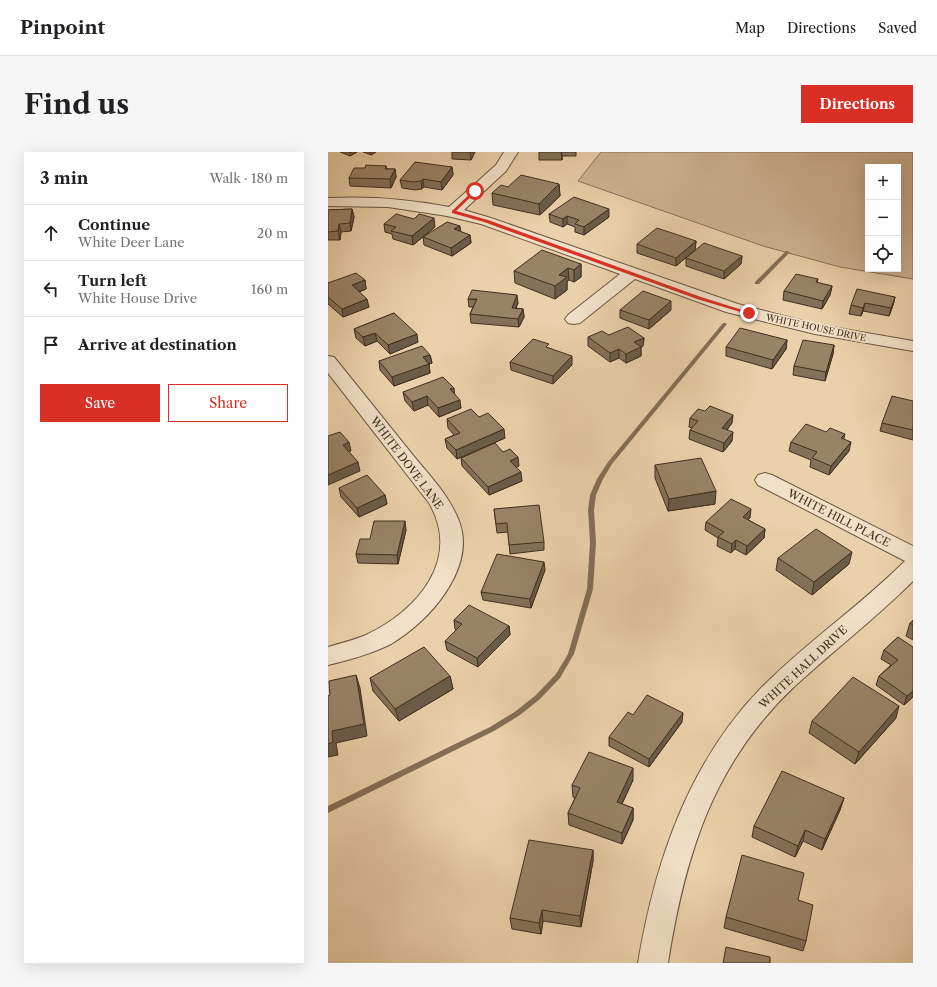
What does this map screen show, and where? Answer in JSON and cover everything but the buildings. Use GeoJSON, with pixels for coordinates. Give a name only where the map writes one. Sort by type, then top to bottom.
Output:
{"type":"FeatureCollection","features":[{"type":"Feature","properties":{"kind":"street"},"geometry":{"type":"LineString","coordinates":[[453,212],[500,168],[511,152]]}},
{"type":"Feature","properties":{"kind":"street","name":"WHITE HOUSE DRIVE"},"geometry":{"type":"LineString","coordinates":[[328,202],[395,203],[453,212],[486,221],[715,303],[774,319],[853,337],[913,346]]}},
{"type":"Feature","properties":{"kind":"street"},"geometry":{"type":"LineString","coordinates":[[574,319],[632,273]]}},
{"type":"Feature","properties":{"kind":"street","name":"WHITE DOVE LANE"},"geometry":{"type":"LineString","coordinates":[[328,361],[437,499],[448,522],[452,544],[449,563],[431,597],[404,624],[367,644],[328,656]]}},
{"type":"Feature","properties":{"kind":"street","name":"WHITE HILL PLACE"},"geometry":{"type":"LineString","coordinates":[[765,480],[913,556]]}},
{"type":"Feature","properties":{"kind":"street","name":"WHITE HALL DRIVE"},"geometry":{"type":"LineString","coordinates":[[653,963],[658,928],[665,897],[682,841],[701,796],[730,744],[768,696],[892,588],[913,567]]}},
{"type":"Feature","properties":{"kind":"shaded area"},"geometry":{"type":"Polygon","coordinates":[[[601,152],[913,152],[913,279],[870,272],[901,272],[901,164],[865,164],[865,271],[840,267],[763,246],[578,181],[601,152]]]}},
{"type":"Feature","properties":{"kind":"waterway"},"geometry":{"type":"LineString","coordinates":[[757,283],[788,252]]}},
{"type":"Feature","properties":{"kind":"waterway"},"geometry":{"type":"LineString","coordinates":[[328,810],[492,729],[518,713],[538,697],[558,676],[571,654],[590,589],[593,543],[591,510],[593,495],[600,479],[610,463],[725,324]]}},
{"type":"Feature","properties":{"kind":"route"},"geometry":{"type":"LineString","coordinates":[[475,191],[453,212],[486,221],[699,298],[749,313]]}}]}
